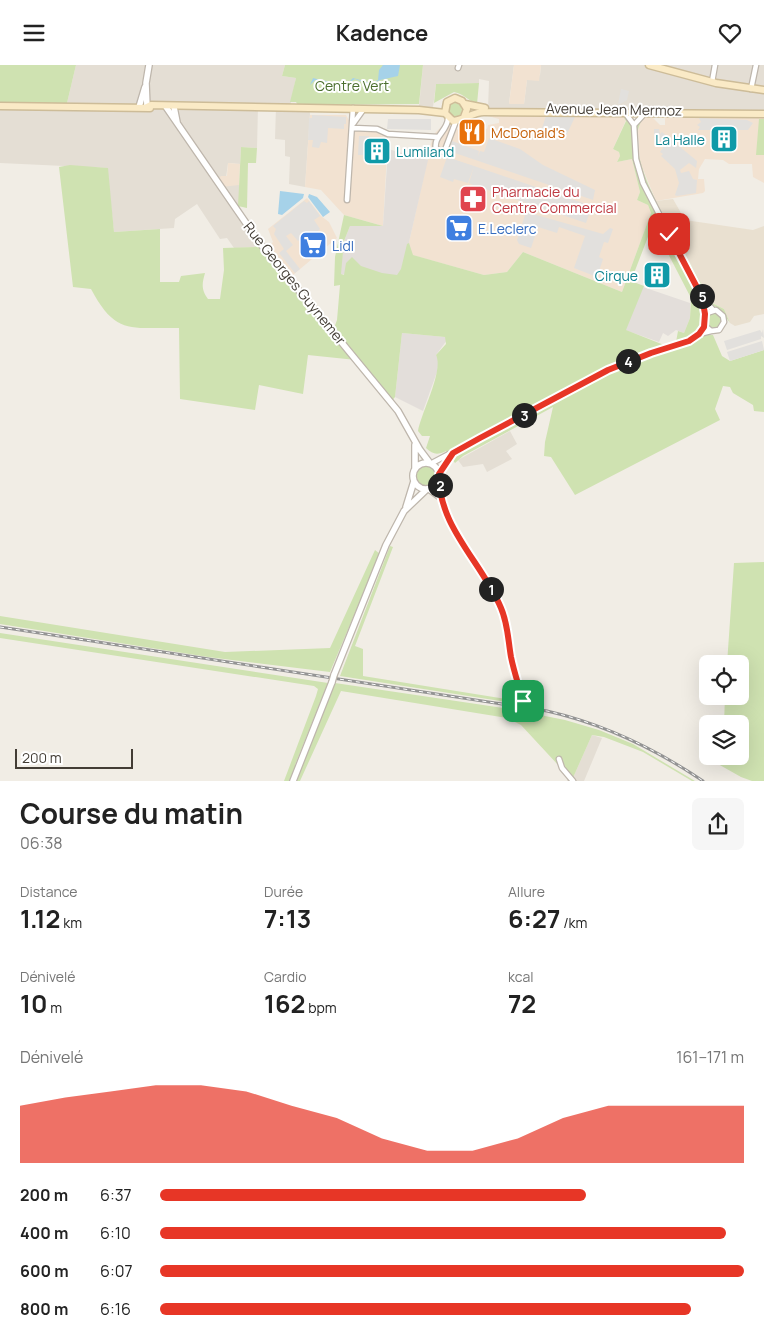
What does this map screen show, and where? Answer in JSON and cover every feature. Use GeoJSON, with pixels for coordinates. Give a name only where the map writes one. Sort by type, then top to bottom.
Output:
{"type":"FeatureCollection","features":[{"type":"Feature","properties":{"kind":"main road"},"geometry":{"type":"LineString","coordinates":[[649,65],[712,82],[764,90]]}},
{"type":"Feature","properties":{"kind":"main road"},"geometry":{"type":"LineString","coordinates":[[0,106],[147,107],[153,109],[166,107],[433,107],[445,104],[456,98],[465,105],[466,111],[464,117],[456,121],[434,111],[309,108]]}},
{"type":"Feature","properties":{"kind":"main road"},"geometry":{"type":"LineString","coordinates":[[445,104],[446,116]]}},
{"type":"Feature","properties":{"kind":"main road","name":"Avenue Jean Mermoz"},"geometry":{"type":"LineString","coordinates":[[465,105],[482,108],[764,113]]}},
{"type":"Feature","properties":{"kind":"main road","name":"Avenue Jean Mermoz"},"geometry":{"type":"LineString","coordinates":[[464,117],[483,112],[764,113]]}},
{"type":"Feature","properties":{"kind":"street"},"geometry":{"type":"LineString","coordinates":[[139,107],[149,65]]}},
{"type":"Feature","properties":{"kind":"street"},"geometry":{"type":"LineString","coordinates":[[712,82],[715,65]]}},
{"type":"Feature","properties":{"kind":"street"},"geometry":{"type":"LineString","coordinates":[[752,89],[756,65]]}},
{"type":"Feature","properties":{"kind":"street"},"geometry":{"type":"LineString","coordinates":[[146,83],[147,107]]}},
{"type":"Feature","properties":{"kind":"street","name":"Rue Georges Guynemer"},"geometry":{"type":"LineString","coordinates":[[166,107],[259,242],[398,411],[414,441],[430,463]]}},
{"type":"Feature","properties":{"kind":"street"},"geometry":{"type":"LineString","coordinates":[[174,107],[178,124]]}},
{"type":"Feature","properties":{"kind":"street"},"geometry":{"type":"LineString","coordinates":[[353,126],[365,108]]}},
{"type":"Feature","properties":{"kind":"street"},"geometry":{"type":"LineString","coordinates":[[348,200],[353,126],[351,110]]}},
{"type":"Feature","properties":{"kind":"street"},"geometry":{"type":"LineString","coordinates":[[293,781],[383,552],[404,511],[414,481],[415,468],[421,463],[430,463],[453,453],[608,370],[651,353],[689,341],[699,334],[720,329],[724,322],[722,314],[713,310],[702,297],[640,175],[634,148],[634,125],[625,113]]}},
{"type":"Feature","properties":{"kind":"street"},"geometry":{"type":"LineString","coordinates":[[634,125],[645,113]]}},
{"type":"Feature","properties":{"kind":"street"},"geometry":{"type":"LineString","coordinates":[[446,116],[446,128],[438,137],[436,149],[444,152],[456,121]]}},
{"type":"Feature","properties":{"kind":"street"},"geometry":{"type":"LineString","coordinates":[[353,126],[377,129],[388,134],[438,137]]}},
{"type":"Feature","properties":{"kind":"street"},"geometry":{"type":"LineString","coordinates":[[699,334],[704,325],[705,314],[702,297]]}},
{"type":"Feature","properties":{"kind":"street"},"geometry":{"type":"LineString","coordinates":[[705,314],[713,310]]}},
{"type":"Feature","properties":{"kind":"street"},"geometry":{"type":"LineString","coordinates":[[704,325],[711,331]]}},
{"type":"Feature","properties":{"kind":"street","name":"Rue Georges Guynemer"},"geometry":{"type":"LineString","coordinates":[[414,441],[415,468]]}},
{"type":"Feature","properties":{"kind":"street"},"geometry":{"type":"LineString","coordinates":[[404,511],[427,489],[436,484],[453,453]]}},
{"type":"Feature","properties":{"kind":"street"},"geometry":{"type":"LineString","coordinates":[[430,463],[439,476],[444,501],[455,533],[502,609],[515,676],[523,701]]}},
{"type":"Feature","properties":{"kind":"street"},"geometry":{"type":"LineString","coordinates":[[414,481],[419,487],[427,489],[444,501]]}},
{"type":"Feature","properties":{"kind":"street"},"geometry":{"type":"LineString","coordinates":[[558,759],[562,768],[573,781]]}},
{"type":"Feature","properties":{"kind":"shaded area"},"geometry":{"type":"Polygon","coordinates":[[[76,65],[285,65],[282,76],[296,78],[290,107],[309,108],[310,114],[305,187],[289,184],[290,157],[285,156],[285,140],[275,139],[276,107],[258,107],[257,148],[241,147],[240,164],[228,163],[225,185],[239,185],[240,207],[237,211],[259,242],[256,247],[234,248],[227,238],[220,239],[197,204],[175,219],[174,228],[114,232],[107,168],[0,163],[0,103],[67,103],[76,65]]]}},
{"type":"Feature","properties":{"kind":"shaded area"},"geometry":{"type":"Polygon","coordinates":[[[423,65],[514,65],[509,103],[524,104],[527,80],[540,75],[541,65],[764,65],[764,113],[488,109],[489,81],[479,79],[479,83],[436,84],[433,107],[419,107],[423,65]]]}},
{"type":"Feature","properties":{"kind":"shaded area"},"geometry":{"type":"Polygon","coordinates":[[[514,65],[541,65],[539,81],[527,80],[524,104],[509,104],[514,65]]]}},
{"type":"Feature","properties":{"kind":"shaded area"},"geometry":{"type":"Polygon","coordinates":[[[621,89],[629,91],[627,100],[618,104],[621,89]]]}},
{"type":"Feature","properties":{"kind":"shaded area"},"geometry":{"type":"Polygon","coordinates":[[[488,109],[621,111],[626,120],[613,149],[619,152],[620,156],[617,162],[632,159],[640,192],[637,200],[648,205],[651,213],[622,292],[523,252],[507,272],[484,275],[412,255],[409,242],[433,135],[444,124],[459,130],[469,122],[487,129],[488,125],[499,123],[499,119],[488,116],[488,109]]]}},
{"type":"Feature","properties":{"kind":"shaded area"},"geometry":{"type":"Polygon","coordinates":[[[665,112],[764,113],[764,183],[753,177],[752,164],[729,164],[723,160],[705,159],[699,169],[698,179],[704,179],[705,191],[703,193],[656,201],[640,162],[638,132],[639,124],[645,117],[652,117],[660,125],[665,125],[665,112]]]}},
{"type":"Feature","properties":{"kind":"shaded area"},"geometry":{"type":"Polygon","coordinates":[[[310,115],[346,115],[353,128],[377,129],[388,134],[383,226],[344,215],[321,190],[305,187],[310,115]]]}},
{"type":"Feature","properties":{"kind":"shaded area"},"geometry":{"type":"Polygon","coordinates":[[[312,115],[346,117],[346,124],[344,124],[344,129],[328,128],[327,143],[321,142],[319,148],[312,147],[313,140],[308,140],[309,118],[312,118],[312,115]]]}},
{"type":"Feature","properties":{"kind":"shaded area"},"geometry":{"type":"Polygon","coordinates":[[[546,116],[575,117],[565,138],[542,128],[546,116]]]}},
{"type":"Feature","properties":{"kind":"shaded area"},"geometry":{"type":"Polygon","coordinates":[[[699,118],[747,120],[753,123],[748,130],[698,130],[700,127],[697,125],[701,122],[699,118]]]}},
{"type":"Feature","properties":{"kind":"shaded area"},"geometry":{"type":"Polygon","coordinates":[[[388,119],[431,119],[431,130],[387,129],[388,119]]]}},
{"type":"Feature","properties":{"kind":"shaded area"},"geometry":{"type":"Polygon","coordinates":[[[654,129],[659,129],[660,134],[662,132],[697,161],[696,168],[689,163],[680,170],[681,173],[689,171],[693,179],[697,180],[696,193],[675,195],[679,183],[675,169],[661,156],[663,154],[660,152],[664,146],[654,142],[654,129]]]}},
{"type":"Feature","properties":{"kind":"shaded area"},"geometry":{"type":"Polygon","coordinates":[[[359,136],[369,136],[368,155],[358,155],[359,136]]]}},
{"type":"Feature","properties":{"kind":"shaded area"},"geometry":{"type":"Polygon","coordinates":[[[489,138],[520,149],[543,165],[595,190],[593,200],[449,151],[452,141],[479,151],[478,156],[480,151],[484,152],[489,138]]]}},
{"type":"Feature","properties":{"kind":"shaded area"},"geometry":{"type":"Polygon","coordinates":[[[388,149],[428,160],[409,242],[412,255],[394,283],[340,274],[344,241],[350,226],[383,226],[388,149]]]}},
{"type":"Feature","properties":{"kind":"shaded area"},"geometry":{"type":"Polygon","coordinates":[[[447,157],[474,166],[468,183],[454,179],[453,182],[440,177],[447,157]]]}},
{"type":"Feature","properties":{"kind":"shaded area"},"geometry":{"type":"Polygon","coordinates":[[[228,163],[240,164],[239,185],[221,187],[216,180],[221,176],[227,176],[228,163]]]}},
{"type":"Feature","properties":{"kind":"shaded area"},"geometry":{"type":"Polygon","coordinates":[[[474,166],[592,206],[586,223],[469,183],[474,166]]]}},
{"type":"Feature","properties":{"kind":"shaded area"},"geometry":{"type":"Polygon","coordinates":[[[307,198],[321,216],[329,222],[337,238],[293,275],[269,246],[273,242],[268,229],[307,198]]]}},
{"type":"Feature","properties":{"kind":"shaded area"},"geometry":{"type":"Polygon","coordinates":[[[673,199],[685,220],[753,230],[764,226],[764,314],[754,316],[750,322],[735,326],[730,323],[724,309],[712,303],[656,201],[673,199]]]}},
{"type":"Feature","properties":{"kind":"shaded area"},"geometry":{"type":"Polygon","coordinates":[[[304,201],[307,203],[309,201],[320,216],[314,220],[320,229],[310,238],[307,234],[298,241],[291,233],[286,236],[293,245],[286,251],[300,269],[295,273],[279,253],[284,249],[274,234],[276,229],[273,226],[304,201]]]}},
{"type":"Feature","properties":{"kind":"shaded area"},"geometry":{"type":"Polygon","coordinates":[[[526,212],[603,234],[610,228],[613,229],[608,243],[604,242],[599,257],[603,259],[597,277],[574,268],[585,236],[559,227],[557,233],[538,227],[531,248],[519,244],[517,240],[526,212]]]}},
{"type":"Feature","properties":{"kind":"shaded area"},"geometry":{"type":"Polygon","coordinates":[[[643,287],[690,303],[690,318],[684,333],[676,330],[668,336],[663,333],[659,342],[625,330],[643,287]]]}},
{"type":"Feature","properties":{"kind":"shaded area"},"geometry":{"type":"Polygon","coordinates":[[[763,329],[764,338],[761,336],[761,339],[727,350],[724,341],[760,330],[762,333],[763,329]]]}},
{"type":"Feature","properties":{"kind":"shaded area"},"geometry":{"type":"Polygon","coordinates":[[[402,333],[445,337],[447,340],[436,355],[439,360],[437,372],[423,411],[395,397],[402,333]]]}},
{"type":"Feature","properties":{"kind":"shaded area"},"geometry":{"type":"Polygon","coordinates":[[[762,341],[764,350],[730,361],[727,352],[762,341]]]}},
{"type":"Feature","properties":{"kind":"shaded area"},"geometry":{"type":"Polygon","coordinates":[[[510,431],[517,444],[506,451],[512,459],[487,472],[483,464],[463,467],[458,460],[510,431]]]}},
{"type":"Feature","properties":{"kind":"shaded area"},"geometry":{"type":"Polygon","coordinates":[[[592,735],[602,738],[584,781],[567,781],[568,776],[572,780],[592,735]]]}},
{"type":"Feature","properties":{"kind":"green space"},"geometry":{"type":"Polygon","coordinates":[[[0,65],[76,65],[67,103],[0,103],[0,65]]]}},
{"type":"Feature","properties":{"kind":"green space","name":"Centre Vert"},"geometry":{"type":"Polygon","coordinates":[[[285,65],[423,65],[419,104],[298,105],[296,102],[290,102],[296,78],[282,76],[285,65]]]}},
{"type":"Feature","properties":{"kind":"green space"},"geometry":{"type":"Polygon","coordinates":[[[479,83],[477,104],[454,92],[434,103],[436,84],[479,83]]]}},
{"type":"Feature","properties":{"kind":"green space"},"geometry":{"type":"Polygon","coordinates":[[[452,103],[458,103],[462,110],[458,117],[452,117],[448,113],[448,107],[452,103]]]}},
{"type":"Feature","properties":{"kind":"green space"},"geometry":{"type":"Polygon","coordinates":[[[621,113],[625,113],[634,125],[641,116],[645,117],[639,127],[637,140],[639,154],[649,185],[667,222],[660,227],[658,233],[651,229],[631,281],[644,286],[626,330],[664,345],[676,342],[678,331],[684,333],[690,318],[691,298],[661,240],[669,236],[706,311],[699,334],[713,335],[722,356],[730,361],[764,350],[764,412],[754,411],[753,405],[733,393],[730,387],[723,386],[715,409],[720,420],[575,495],[551,457],[544,456],[545,442],[553,407],[463,456],[455,463],[446,451],[436,454],[426,448],[430,436],[422,436],[418,431],[435,381],[438,362],[436,355],[446,344],[445,337],[402,333],[395,397],[391,402],[356,360],[308,355],[303,394],[259,385],[255,410],[180,399],[179,328],[137,328],[126,326],[117,322],[109,315],[91,289],[73,287],[59,167],[70,165],[108,168],[114,232],[160,229],[160,282],[179,282],[181,276],[205,273],[203,286],[208,299],[220,299],[224,270],[223,248],[255,247],[259,242],[333,331],[337,320],[340,285],[334,286],[335,257],[344,215],[383,226],[350,226],[344,241],[341,274],[344,275],[346,263],[352,257],[361,266],[382,273],[397,275],[401,269],[407,244],[409,243],[413,255],[484,275],[507,272],[523,252],[622,292],[651,213],[648,205],[637,200],[640,192],[632,159],[617,162],[620,156],[619,152],[613,149],[626,121],[621,113]]]}},
{"type":"Feature","properties":{"kind":"green space"},"geometry":{"type":"Polygon","coordinates":[[[759,119],[764,119],[764,155],[756,155],[759,119]]]}},
{"type":"Feature","properties":{"kind":"green space"},"geometry":{"type":"Polygon","coordinates":[[[241,147],[257,148],[256,163],[248,163],[247,208],[238,206],[241,147]]]}},
{"type":"Feature","properties":{"kind":"green space"},"geometry":{"type":"Polygon","coordinates":[[[670,227],[712,303],[724,309],[730,323],[720,309],[708,303],[669,229],[670,227]]]}},
{"type":"Feature","properties":{"kind":"green space"},"geometry":{"type":"Polygon","coordinates":[[[714,312],[722,320],[714,328],[706,320],[714,312]]]}},
{"type":"Feature","properties":{"kind":"green space"},"geometry":{"type":"Polygon","coordinates":[[[426,466],[433,469],[436,476],[433,483],[426,486],[419,483],[416,476],[419,469],[426,466]]]}},
{"type":"Feature","properties":{"kind":"green space"},"geometry":{"type":"Polygon","coordinates":[[[390,546],[393,547],[355,646],[363,649],[363,676],[506,699],[513,703],[340,676],[390,546]]]}},
{"type":"Feature","properties":{"kind":"green space"},"geometry":{"type":"Polygon","coordinates":[[[375,550],[380,554],[330,672],[208,657],[0,624],[0,616],[225,652],[330,648],[375,550]]]}},
{"type":"Feature","properties":{"kind":"green space"},"geometry":{"type":"Polygon","coordinates":[[[764,562],[764,781],[752,781],[720,765],[749,765],[749,715],[724,715],[725,705],[749,705],[749,655],[728,655],[734,563],[764,562]]]}},
{"type":"Feature","properties":{"kind":"green space"},"geometry":{"type":"Polygon","coordinates":[[[0,633],[328,683],[295,765],[302,767],[335,683],[516,710],[525,714],[565,720],[599,730],[633,744],[695,781],[643,752],[604,737],[592,735],[572,780],[521,725],[507,718],[341,691],[300,781],[284,781],[316,696],[318,689],[314,686],[0,638],[0,633]]]}},
{"type":"Feature","properties":{"kind":"water"},"geometry":{"type":"Polygon","coordinates":[[[383,65],[400,65],[398,76],[380,80],[370,85],[355,79],[347,84],[353,78],[371,83],[378,80],[379,70],[383,65]]]}},
{"type":"Feature","properties":{"kind":"water"},"geometry":{"type":"Polygon","coordinates":[[[313,78],[341,86],[347,84],[342,87],[315,80],[310,85],[313,78]]]}},
{"type":"Feature","properties":{"kind":"water"},"geometry":{"type":"Polygon","coordinates":[[[280,191],[304,194],[303,198],[282,215],[278,214],[280,191]]]}},
{"type":"Feature","properties":{"kind":"water"},"geometry":{"type":"Polygon","coordinates":[[[309,194],[317,197],[330,212],[323,217],[308,197],[309,194]]]}},
{"type":"Feature","properties":{"kind":"waterway"},"geometry":{"type":"LineString","coordinates":[[634,159],[642,186],[662,225]]}},
{"type":"Feature","properties":{"kind":"waterway"},"geometry":{"type":"LineString","coordinates":[[667,236],[682,264]]}},
{"type":"Feature","properties":{"kind":"waterway"},"geometry":{"type":"LineString","coordinates":[[693,285],[702,306]]}},
{"type":"Feature","properties":{"kind":"railway"},"geometry":{"type":"LineString","coordinates":[[0,627],[547,711],[608,730],[666,758],[703,781]]}},
{"type":"Feature","properties":{"kind":"place","name":"McDonald's"},"geometry":{"type":"Point","coordinates":[472,132]}},
{"type":"Feature","properties":{"kind":"place","name":"La Halle"},"geometry":{"type":"Point","coordinates":[724,139]}},
{"type":"Feature","properties":{"kind":"place","name":"Lumiland"},"geometry":{"type":"Point","coordinates":[377,151]}},
{"type":"Feature","properties":{"kind":"place","name":"Pharmacie du Centre Commercial"},"geometry":{"type":"Point","coordinates":[473,199]}},
{"type":"Feature","properties":{"kind":"place","name":"E.Leclerc"},"geometry":{"type":"Point","coordinates":[459,228]}},
{"type":"Feature","properties":{"kind":"place","name":"Lidl"},"geometry":{"type":"Point","coordinates":[313,245]}},
{"type":"Feature","properties":{"kind":"place","name":"Cirque"},"geometry":{"type":"Point","coordinates":[657,275]}},
{"type":"Feature","properties":{"kind":"route"},"geometry":{"type":"LineString","coordinates":[[523,701],[510,654],[504,614],[455,533],[444,501],[439,474],[453,453],[480,438],[608,370],[651,353],[689,341],[699,334],[704,327],[705,307],[702,297],[669,234]]}}]}
